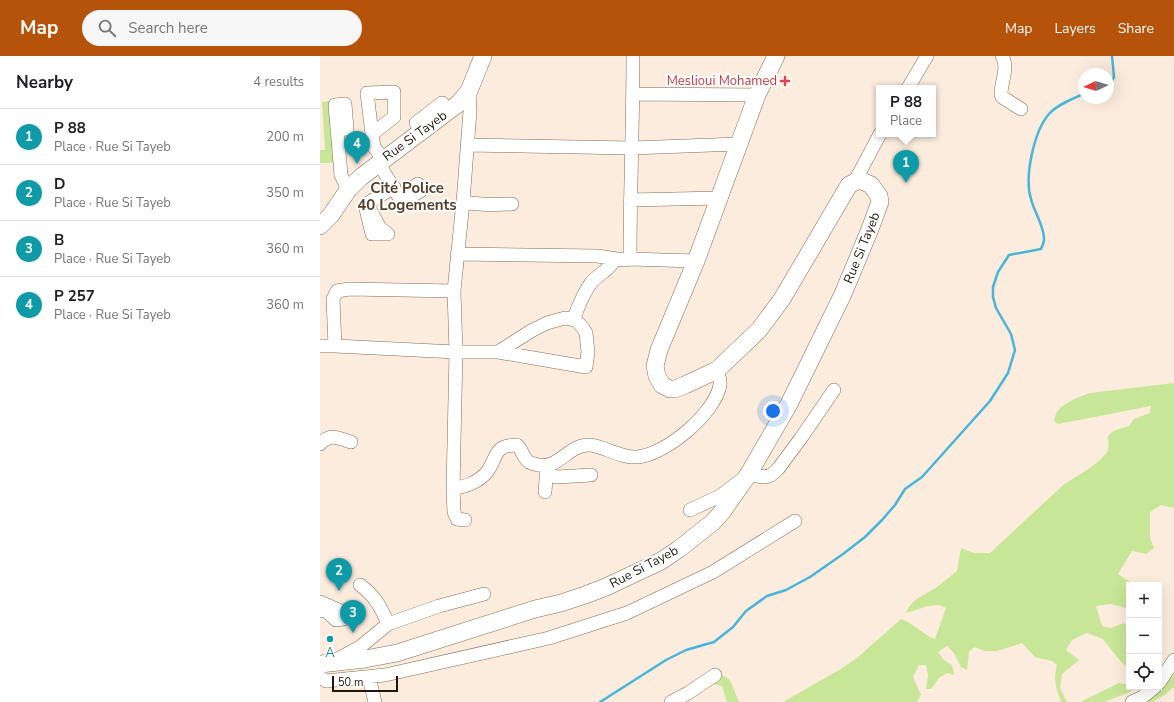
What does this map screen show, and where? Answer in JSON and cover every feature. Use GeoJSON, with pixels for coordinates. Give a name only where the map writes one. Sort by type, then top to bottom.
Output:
{"type":"FeatureCollection","features":[{"type":"Feature","properties":{"kind":"main road","name":"Rue Si Tayeb"},"geometry":{"type":"LineString","coordinates":[[320,226],[331,215],[348,190],[361,177],[459,103],[469,91],[483,56]]}},
{"type":"Feature","properties":{"kind":"main road"},"geometry":{"type":"LineString","coordinates":[[776,56],[757,95],[696,261],[659,350],[655,372],[662,385],[675,389],[717,370],[759,330],[782,298],[850,185],[855,181]]}},
{"type":"Feature","properties":{"kind":"main road","name":"Rue Si Tayeb"},"geometry":{"type":"LineString","coordinates":[[326,663],[365,659],[397,653],[535,609],[561,603],[606,587],[661,560],[679,549],[722,512],[748,475],[789,404],[843,294],[879,205],[879,196],[871,185],[862,181],[855,181]]}},
{"type":"Feature","properties":{"kind":"street"},"geometry":{"type":"LineString","coordinates":[[630,259],[633,94],[632,56]]}},
{"type":"Feature","properties":{"kind":"street"},"geometry":{"type":"LineString","coordinates":[[910,85],[927,56]]}},
{"type":"Feature","properties":{"kind":"street"},"geometry":{"type":"LineString","coordinates":[[1002,56],[1004,58],[1005,65],[1000,94],[1002,97],[1021,109]]}},
{"type":"Feature","properties":{"kind":"street"},"geometry":{"type":"LineString","coordinates":[[465,520],[457,519],[454,512],[453,490],[456,352],[454,291],[470,111],[469,91]]}},
{"type":"Feature","properties":{"kind":"street"},"geometry":{"type":"LineString","coordinates":[[633,94],[757,95]]}},
{"type":"Feature","properties":{"kind":"street"},"geometry":{"type":"LineString","coordinates":[[337,130],[341,175],[348,190]]}},
{"type":"Feature","properties":{"kind":"street"},"geometry":{"type":"LineString","coordinates":[[367,204],[396,192],[374,147],[372,134]]}},
{"type":"Feature","properties":{"kind":"street"},"geometry":{"type":"LineString","coordinates":[[855,181],[878,137]]}},
{"type":"Feature","properties":{"kind":"street"},"geometry":{"type":"LineString","coordinates":[[467,145],[632,148],[738,144]]}},
{"type":"Feature","properties":{"kind":"street"},"geometry":{"type":"LineString","coordinates":[[630,200],[719,198]]}},
{"type":"Feature","properties":{"kind":"street"},"geometry":{"type":"LineString","coordinates":[[463,202],[492,205],[512,204]]}},
{"type":"Feature","properties":{"kind":"street"},"geometry":{"type":"LineString","coordinates":[[457,254],[597,256],[624,260],[696,261]]}},
{"type":"Feature","properties":{"kind":"street"},"geometry":{"type":"LineString","coordinates":[[574,320],[591,283],[608,268],[615,259]]}},
{"type":"Feature","properties":{"kind":"street"},"geometry":{"type":"LineString","coordinates":[[335,346],[333,299],[337,291],[348,289],[454,291]]}},
{"type":"Feature","properties":{"kind":"street"},"geometry":{"type":"LineString","coordinates":[[320,346],[456,352],[498,352],[586,367],[588,352],[586,332],[576,320],[564,318],[547,323],[531,331],[498,352]]}},
{"type":"Feature","properties":{"kind":"street"},"geometry":{"type":"LineString","coordinates":[[545,492],[547,470],[576,448],[589,445],[623,456],[634,457],[646,456],[665,448],[692,428],[704,416],[715,398],[720,384],[717,370]]}},
{"type":"Feature","properties":{"kind":"street"},"geometry":{"type":"LineString","coordinates":[[690,510],[720,496],[748,475],[765,477],[771,475],[778,469],[801,438],[834,390]]}},
{"type":"Feature","properties":{"kind":"street"},"geometry":{"type":"LineString","coordinates":[[320,444],[325,439],[335,437],[351,442]]}},
{"type":"Feature","properties":{"kind":"street"},"geometry":{"type":"LineString","coordinates":[[453,490],[473,483],[483,475],[497,452],[505,446],[517,445],[521,448],[528,462],[540,466],[557,477],[591,475]]}},
{"type":"Feature","properties":{"kind":"street"},"geometry":{"type":"LineString","coordinates":[[320,677],[326,681],[385,675],[549,638],[627,613],[713,572],[795,521]]}},
{"type":"Feature","properties":{"kind":"street"},"geometry":{"type":"LineString","coordinates":[[360,585],[369,591],[379,604],[388,624]]}},
{"type":"Feature","properties":{"kind":"street"},"geometry":{"type":"LineString","coordinates":[[326,663],[360,647],[388,624],[439,606],[484,594]]}},
{"type":"Feature","properties":{"kind":"street"},"geometry":{"type":"LineString","coordinates":[[320,602],[345,612],[343,619],[336,620],[324,609],[320,611]]}},
{"type":"Feature","properties":{"kind":"street"},"geometry":{"type":"LineString","coordinates":[[1162,678],[1174,660]]}},
{"type":"Feature","properties":{"kind":"street"},"geometry":{"type":"LineString","coordinates":[[671,702],[688,693],[715,675]]}},
{"type":"Feature","properties":{"kind":"street"},"geometry":{"type":"LineString","coordinates":[[369,677],[375,702]]}},
{"type":"Feature","properties":{"kind":"street"},"geometry":{"type":"LineString","coordinates":[[1132,702],[1141,698],[1151,690]]}},
{"type":"Feature","properties":{"kind":"green space"},"geometry":{"type":"Polygon","coordinates":[[[329,101],[334,163],[320,163],[320,150],[325,150],[322,102],[329,101]]]}},
{"type":"Feature","properties":{"kind":"green space"},"geometry":{"type":"Polygon","coordinates":[[[1174,383],[1174,508],[1161,505],[1150,512],[1150,538],[1154,548],[1146,554],[1132,551],[1118,574],[1130,582],[1126,582],[1126,608],[1111,604],[1096,606],[1102,626],[1111,628],[1124,623],[1126,625],[1126,667],[1103,639],[1087,633],[1072,640],[1066,650],[1079,660],[1062,674],[1060,688],[1067,702],[1061,702],[1055,680],[1057,665],[1052,661],[1035,657],[1022,643],[997,651],[985,651],[974,647],[969,652],[967,670],[961,667],[954,653],[947,646],[938,652],[944,660],[952,665],[954,675],[947,673],[939,678],[931,689],[926,689],[928,675],[926,665],[919,665],[913,677],[921,695],[917,702],[783,702],[857,658],[901,619],[935,639],[946,608],[939,605],[928,606],[906,613],[911,604],[937,587],[957,571],[961,548],[974,553],[990,553],[1061,487],[1088,470],[1101,459],[1106,454],[1108,449],[1108,436],[1113,431],[1129,426],[1134,419],[1150,413],[1151,406],[1058,424],[1054,421],[1055,415],[1060,408],[1072,400],[1090,393],[1174,383]]]}},
{"type":"Feature","properties":{"kind":"green space"},"geometry":{"type":"Polygon","coordinates":[[[1174,670],[1174,687],[1166,694],[1152,702],[1138,702],[1152,690],[1162,690],[1162,681],[1174,670]]]}},
{"type":"Feature","properties":{"kind":"green space"},"geometry":{"type":"Polygon","coordinates":[[[721,674],[730,680],[739,702],[727,702],[722,686],[714,684],[684,702],[721,674]]]}},
{"type":"Feature","properties":{"kind":"green space"},"geometry":{"type":"Polygon","coordinates":[[[1119,683],[1126,684],[1126,690],[1132,690],[1104,702],[1080,702],[1119,683]]]}},
{"type":"Feature","properties":{"kind":"waterway"},"geometry":{"type":"LineString","coordinates":[[1112,56],[1113,68]]}},
{"type":"Feature","properties":{"kind":"waterway"},"geometry":{"type":"LineString","coordinates":[[600,702],[666,660],[686,650],[714,642],[733,627],[746,611],[767,596],[786,590],[810,577],[843,554],[865,537],[882,520],[895,505],[905,489],[922,477],[990,401],[1008,373],[1015,350],[1011,334],[996,308],[993,297],[993,287],[998,272],[1009,255],[1041,249],[1044,241],[1043,230],[1032,204],[1029,190],[1032,155],[1039,131],[1049,114],[1064,103],[1078,96]]}},
{"type":"Feature","properties":{"kind":"place","name":"Meslioui Mohamed"},"geometry":{"type":"Point","coordinates":[785,81]}},
{"type":"Feature","properties":{"kind":"place","name":"P 257"},"geometry":{"type":"Point","coordinates":[357,164]}},
{"type":"Feature","properties":{"kind":"place","name":"P 88"},"geometry":{"type":"Point","coordinates":[906,183]}},
{"type":"Feature","properties":{"kind":"place","name":"D"},"geometry":{"type":"Point","coordinates":[339,591]}},
{"type":"Feature","properties":{"kind":"place","name":"B"},"geometry":{"type":"Point","coordinates":[353,633]}},
{"type":"Feature","properties":{"kind":"place","name":"A"},"geometry":{"type":"Point","coordinates":[330,639]}},
{"type":"Feature","properties":{"kind":"district","name":"Cité Police 40 Logements"},"geometry":{"type":"Point","coordinates":[407,196]}}]}
